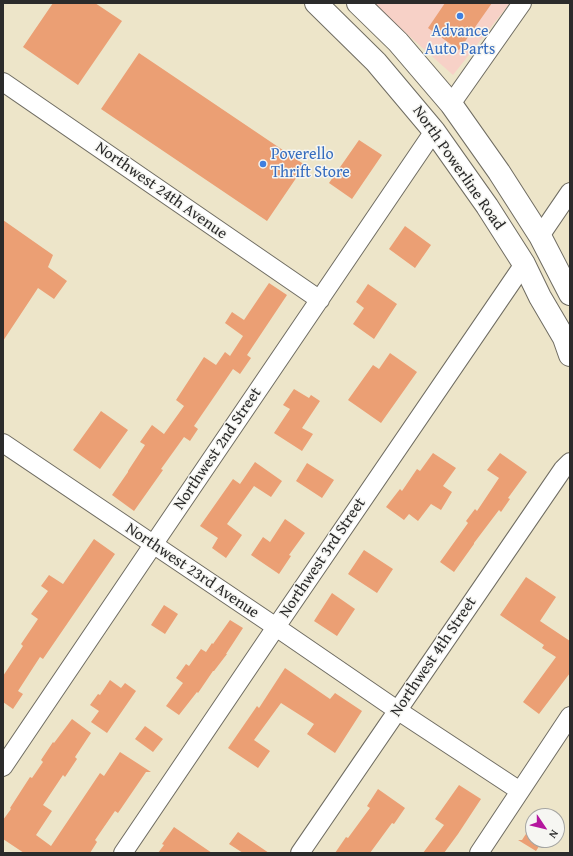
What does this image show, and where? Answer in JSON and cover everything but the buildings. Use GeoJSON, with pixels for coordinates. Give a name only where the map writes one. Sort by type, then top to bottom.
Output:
{"type":"FeatureCollection","features":[{"type":"Feature","properties":{"kind":"main road","name":"North Powerline Road"},"geometry":{"type":"LineString","coordinates":[[316,3],[376,62],[434,131],[487,206],[524,264],[564,338],[570,355]]}},
{"type":"Feature","properties":{"kind":"main road","name":"North Powerline Road"},"geometry":{"type":"LineString","coordinates":[[358,3],[398,42],[450,104],[499,172],[540,236],[570,294]]}},
{"type":"Feature","properties":{"kind":"main road"},"geometry":{"type":"LineString","coordinates":[[434,131],[467,148],[499,172]]}},
{"type":"Feature","properties":{"kind":"main road"},"geometry":{"type":"LineString","coordinates":[[524,264],[539,275],[549,287],[570,330]]}},
{"type":"Feature","properties":{"kind":"street"},"geometry":{"type":"LineString","coordinates":[[450,104],[522,3]]}},
{"type":"Feature","properties":{"kind":"street","name":"Northwest 24th Avenue"},"geometry":{"type":"LineString","coordinates":[[3,82],[320,300]]}},
{"type":"Feature","properties":{"kind":"street","name":"Northwest 2nd Street"},"geometry":{"type":"LineString","coordinates":[[3,767],[434,131]]}},
{"type":"Feature","properties":{"kind":"street"},"geometry":{"type":"LineString","coordinates":[[540,236],[570,192]]}},
{"type":"Feature","properties":{"kind":"street","name":"Northwest 3rd Street"},"geometry":{"type":"LineString","coordinates":[[123,853],[524,264]]}},
{"type":"Feature","properties":{"kind":"street","name":"Northwest 23rd Avenue"},"geometry":{"type":"LineString","coordinates":[[3,443],[397,710],[520,791]]}},
{"type":"Feature","properties":{"kind":"street","name":"Northwest 4th Street"},"geometry":{"type":"LineString","coordinates":[[300,853],[563,469],[570,462]]}},
{"type":"Feature","properties":{"kind":"street"},"geometry":{"type":"LineString","coordinates":[[479,853],[570,716]]}},
{"type":"Feature","properties":{"kind":"shaded area"},"geometry":{"type":"Polygon","coordinates":[[[372,3],[510,3],[453,75],[372,3]]]}},
{"type":"Feature","properties":{"kind":"place","name":"Advance Auto Parts"},"geometry":{"type":"Point","coordinates":[460,16]}},
{"type":"Feature","properties":{"kind":"place","name":"Poverello Thrift Store"},"geometry":{"type":"Point","coordinates":[263,164]}}]}
